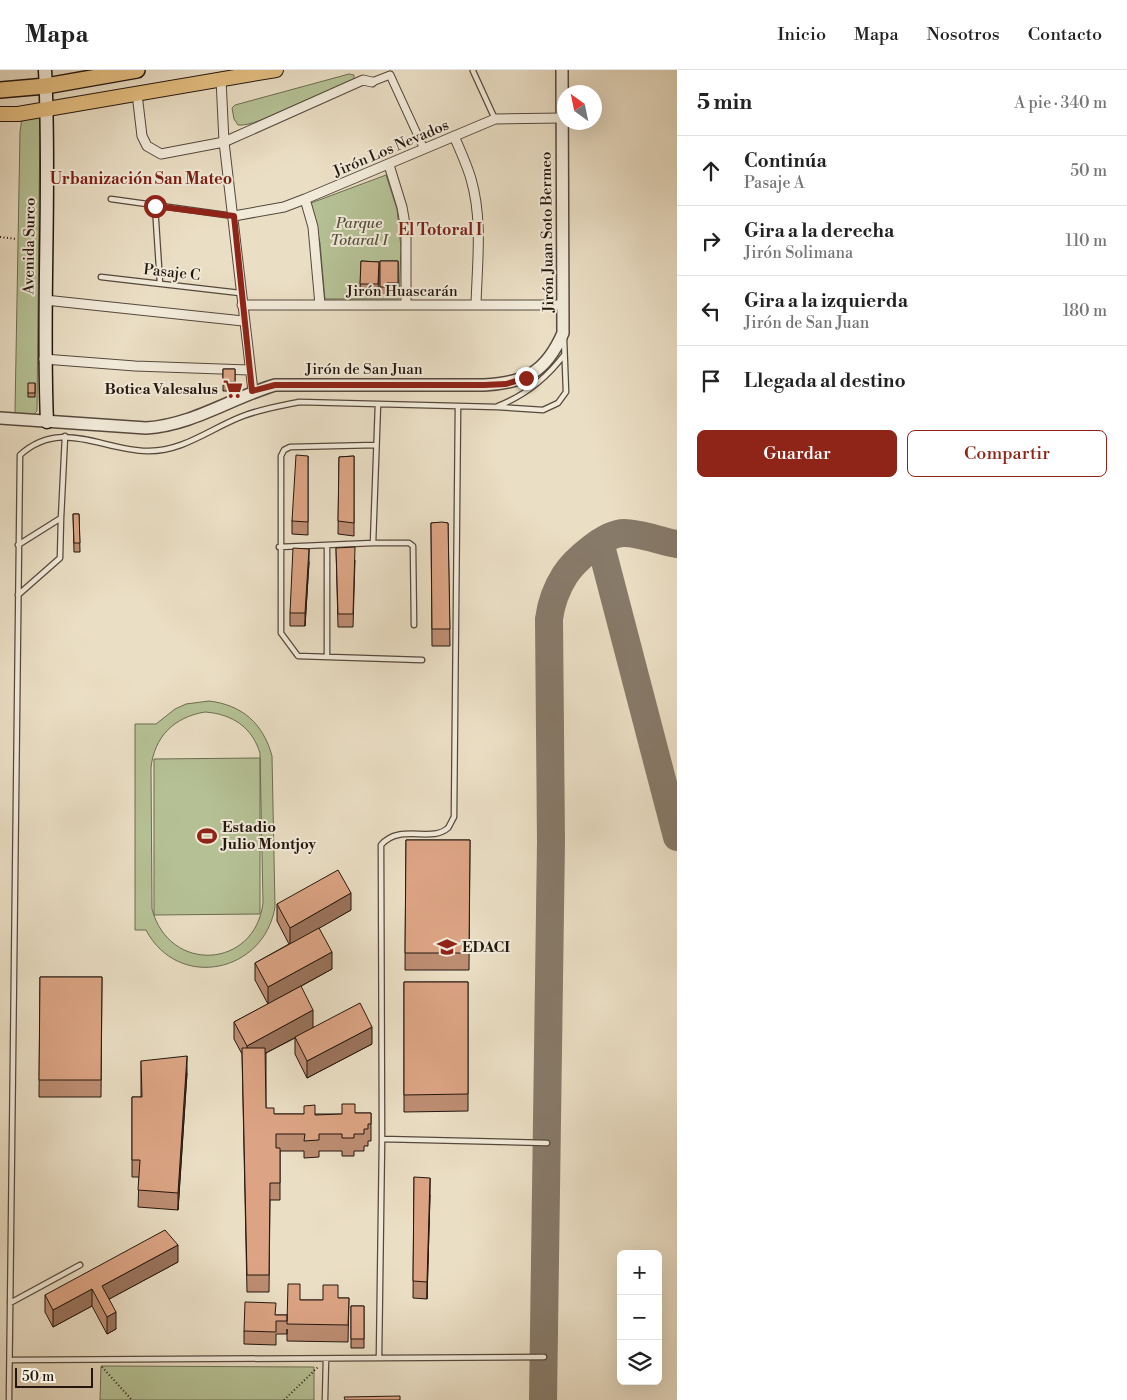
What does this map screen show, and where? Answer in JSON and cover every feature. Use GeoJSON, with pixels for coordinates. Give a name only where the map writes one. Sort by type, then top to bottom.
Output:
{"type":"FeatureCollection","features":[{"type":"Feature","properties":{"kind":"highway"},"geometry":{"type":"LineString","coordinates":[[0,90],[46,86],[136,70]]}},
{"type":"Feature","properties":{"kind":"main road","name":"Avenida Surco"},"geometry":{"type":"LineString","coordinates":[[45,70],[47,109],[44,359],[47,422]]}},
{"type":"Feature","properties":{"kind":"main road"},"geometry":{"type":"LineString","coordinates":[[0,114],[18,114],[276,70]]}},
{"type":"Feature","properties":{"kind":"street","name":"Jirón Juan Soto Bermeo"},"geometry":{"type":"LineString","coordinates":[[562,70],[562,85]]}},
{"type":"Feature","properties":{"kind":"street"},"geometry":{"type":"LineString","coordinates":[[137,94],[142,136],[147,146],[161,154],[224,142],[363,80],[372,82],[390,75],[424,149]]}},
{"type":"Feature","properties":{"kind":"street"},"geometry":{"type":"LineString","coordinates":[[221,79],[224,142],[234,216],[240,292],[252,391]]}},
{"type":"Feature","properties":{"kind":"street","name":"Jirón Los Nevados"},"geometry":{"type":"LineString","coordinates":[[234,216],[284,207],[389,165],[494,119],[557,118]]}},
{"type":"Feature","properties":{"kind":"street","name":"Jirón Juan Soto Bermeo"},"geometry":{"type":"LineString","coordinates":[[561,130],[563,333]]}},
{"type":"Feature","properties":{"kind":"street"},"geometry":{"type":"LineString","coordinates":[[454,136],[471,178],[476,200],[478,222],[476,305]]}},
{"type":"Feature","properties":{"kind":"street"},"geometry":{"type":"LineString","coordinates":[[389,165],[402,207],[406,230],[406,306]]}},
{"type":"Feature","properties":{"kind":"street"},"geometry":{"type":"LineString","coordinates":[[305,199],[313,226],[320,305]]}},
{"type":"Feature","properties":{"kind":"street"},"geometry":{"type":"LineString","coordinates":[[45,300],[243,320]]}},
{"type":"Feature","properties":{"kind":"street","name":"Jirón Huascarán"},"geometry":{"type":"LineString","coordinates":[[242,305],[563,305]]}},
{"type":"Feature","properties":{"kind":"street","name":"Jirón de San Juan"},"geometry":{"type":"LineString","coordinates":[[0,418],[146,428],[185,422],[252,391],[275,385],[308,383],[506,384],[526,378],[544,365],[555,351],[563,333]]}},
{"type":"Feature","properties":{"kind":"street"},"geometry":{"type":"LineString","coordinates":[[44,359],[135,366],[249,370]]}},
{"type":"Feature","properties":{"kind":"lane"},"geometry":{"type":"LineString","coordinates":[[473,70],[494,119]]}},
{"type":"Feature","properties":{"kind":"lane"},"geometry":{"type":"LineString","coordinates":[[111,199],[234,216]]}},
{"type":"Feature","properties":{"kind":"lane"},"geometry":{"type":"LineString","coordinates":[[155,206],[160,284]]}},
{"type":"Feature","properties":{"kind":"lane","name":"Pasaje C"},"geometry":{"type":"LineString","coordinates":[[101,277],[240,292]]}},
{"type":"Feature","properties":{"kind":"lane"},"geometry":{"type":"LineString","coordinates":[[9,1400],[20,455],[30,446],[42,440],[65,436],[145,452],[162,451],[182,445],[242,416],[266,408],[299,402],[543,410],[558,402],[566,392],[563,333]]}},
{"type":"Feature","properties":{"kind":"lane"},"geometry":{"type":"LineString","coordinates":[[497,407],[522,396],[551,372],[564,355]]}},
{"type":"Feature","properties":{"kind":"lane"},"geometry":{"type":"LineString","coordinates":[[373,543],[378,404]]}},
{"type":"Feature","properties":{"kind":"lane"},"geometry":{"type":"LineString","coordinates":[[379,1358],[382,1139],[381,845],[387,838],[396,834],[439,832],[448,828],[454,817],[458,406]]}},
{"type":"Feature","properties":{"kind":"lane"},"geometry":{"type":"LineString","coordinates":[[18,595],[60,558],[65,436]]}},
{"type":"Feature","properties":{"kind":"lane"},"geometry":{"type":"LineString","coordinates":[[376,445],[290,447],[284,450],[281,456],[279,547],[281,633],[298,656],[422,660]]}},
{"type":"Feature","properties":{"kind":"lane"},"geometry":{"type":"LineString","coordinates":[[18,545],[61,518]]}},
{"type":"Feature","properties":{"kind":"lane"},"geometry":{"type":"LineString","coordinates":[[279,547],[409,543],[413,546],[414,625]]}},
{"type":"Feature","properties":{"kind":"lane"},"geometry":{"type":"LineString","coordinates":[[326,545],[326,657]]}},
{"type":"Feature","properties":{"kind":"lane"},"geometry":{"type":"LineString","coordinates":[[382,1139],[546,1143]]}},
{"type":"Feature","properties":{"kind":"lane"},"geometry":{"type":"LineString","coordinates":[[10,1303],[80,1265]]}},
{"type":"Feature","properties":{"kind":"lane"},"geometry":{"type":"LineString","coordinates":[[10,1360],[544,1357]]}},
{"type":"Feature","properties":{"kind":"lane"},"geometry":{"type":"LineString","coordinates":[[325,1400],[326,1359]]}},
{"type":"Feature","properties":{"kind":"path"},"geometry":{"type":"LineString","coordinates":[[0,237],[17,239]]}},
{"type":"Feature","properties":{"kind":"path"},"geometry":{"type":"LineString","coordinates":[[284,1400],[326,1359]]}},
{"type":"Feature","properties":{"kind":"path"},"geometry":{"type":"LineString","coordinates":[[95,1360],[132,1400]]}},
{"type":"Feature","properties":{"kind":"green space"},"geometry":{"type":"Polygon","coordinates":[[[349,74],[354,75],[354,79],[277,114],[247,124],[238,125],[234,119],[232,108],[235,105],[349,74]]]}},
{"type":"Feature","properties":{"kind":"green space"},"geometry":{"type":"Polygon","coordinates":[[[40,115],[37,411],[33,415],[16,413],[15,411],[20,132],[22,118],[40,115]]]}},
{"type":"Feature","properties":{"kind":"green space","name":"Parque Totaral I"},"geometry":{"type":"Polygon","coordinates":[[[386,175],[397,209],[401,248],[399,299],[325,299],[320,243],[311,203],[386,175]]]}},
{"type":"Feature","properties":{"kind":"green space"},"geometry":{"type":"Polygon","coordinates":[[[209,701],[221,703],[241,711],[257,725],[268,744],[272,756],[275,907],[268,929],[255,947],[238,959],[218,966],[198,967],[178,961],[160,949],[146,930],[135,930],[135,724],[156,724],[175,709],[186,704],[209,701]],[[205,712],[184,718],[168,730],[156,747],[151,768],[152,909],[161,930],[175,945],[192,953],[211,955],[229,951],[245,941],[257,925],[263,903],[260,753],[252,736],[246,729],[232,719],[215,713],[205,712]]]}},
{"type":"Feature","properties":{"kind":"green space","name":"Estadio Julio Montjoy"},"geometry":{"type":"Polygon","coordinates":[[[260,758],[260,914],[154,915],[154,759],[260,758]]]}},
{"type":"Feature","properties":{"kind":"green space"},"geometry":{"type":"Polygon","coordinates":[[[101,1366],[314,1367],[314,1400],[100,1400],[101,1366]]]}},
{"type":"Feature","properties":{"kind":"building"},"geometry":{"type":"Polygon","coordinates":[[[361,261],[379,262],[378,284],[360,284],[361,261]]]}},
{"type":"Feature","properties":{"kind":"building"},"geometry":{"type":"Polygon","coordinates":[[[380,261],[398,261],[398,283],[387,283],[387,287],[380,287],[380,261]]]}},
{"type":"Feature","properties":{"kind":"building"},"geometry":{"type":"Polygon","coordinates":[[[223,369],[235,369],[235,382],[223,382],[223,369]]]}},
{"type":"Feature","properties":{"kind":"building"},"geometry":{"type":"Polygon","coordinates":[[[28,383],[35,383],[35,393],[28,393],[28,383]]]}},
{"type":"Feature","properties":{"kind":"building"},"geometry":{"type":"Polygon","coordinates":[[[296,455],[308,456],[308,522],[292,521],[296,455]]]}},
{"type":"Feature","properties":{"kind":"building"},"geometry":{"type":"Polygon","coordinates":[[[354,456],[354,523],[338,521],[339,457],[354,456]]]}},
{"type":"Feature","properties":{"kind":"building"},"geometry":{"type":"Polygon","coordinates":[[[73,514],[79,514],[80,543],[74,543],[73,514]]]}},
{"type":"Feature","properties":{"kind":"building"},"geometry":{"type":"Polygon","coordinates":[[[431,523],[448,523],[450,629],[432,629],[431,523]]]}},
{"type":"Feature","properties":{"kind":"building"},"geometry":{"type":"Polygon","coordinates":[[[355,547],[353,614],[338,614],[336,548],[355,547]]]}},
{"type":"Feature","properties":{"kind":"building"},"geometry":{"type":"Polygon","coordinates":[[[293,548],[309,549],[305,613],[290,613],[293,548]]]}},
{"type":"Feature","properties":{"kind":"building"},"geometry":{"type":"Polygon","coordinates":[[[406,840],[470,840],[469,953],[405,953],[406,840]]]}},
{"type":"Feature","properties":{"kind":"building"},"geometry":{"type":"Polygon","coordinates":[[[338,870],[351,893],[290,928],[277,904],[338,870]]]}},
{"type":"Feature","properties":{"kind":"building"},"geometry":{"type":"Polygon","coordinates":[[[319,928],[332,952],[268,987],[255,963],[319,928]]]}},
{"type":"Feature","properties":{"kind":"building"},"geometry":{"type":"Polygon","coordinates":[[[40,977],[102,977],[101,1080],[39,1080],[40,977]]]}},
{"type":"Feature","properties":{"kind":"building"},"geometry":{"type":"Polygon","coordinates":[[[404,982],[468,982],[468,1094],[404,1095],[404,982]]]}},
{"type":"Feature","properties":{"kind":"building"},"geometry":{"type":"Polygon","coordinates":[[[301,986],[313,1010],[247,1046],[234,1022],[301,986]]]}},
{"type":"Feature","properties":{"kind":"building"},"geometry":{"type":"Polygon","coordinates":[[[360,1003],[372,1027],[307,1061],[295,1037],[360,1003]]]}},
{"type":"Feature","properties":{"kind":"building"},"geometry":{"type":"Polygon","coordinates":[[[242,1048],[265,1048],[266,1108],[274,1108],[274,1114],[304,1114],[304,1106],[315,1105],[315,1115],[342,1114],[342,1104],[355,1104],[355,1113],[371,1113],[371,1124],[368,1124],[368,1129],[364,1129],[364,1134],[354,1134],[354,1138],[342,1138],[342,1134],[319,1134],[319,1140],[304,1141],[305,1134],[276,1134],[276,1148],[280,1148],[280,1183],[270,1183],[269,1275],[247,1275],[242,1048]]]}},
{"type":"Feature","properties":{"kind":"building"},"geometry":{"type":"Polygon","coordinates":[[[187,1056],[178,1193],[138,1190],[140,1160],[132,1160],[132,1097],[142,1097],[141,1061],[187,1056]]]}},
{"type":"Feature","properties":{"kind":"building"},"geometry":{"type":"Polygon","coordinates":[[[414,1177],[430,1178],[427,1282],[413,1281],[414,1177]]]}},
{"type":"Feature","properties":{"kind":"building"},"geometry":{"type":"Polygon","coordinates":[[[165,1230],[178,1245],[102,1286],[116,1312],[107,1317],[92,1289],[53,1310],[45,1295],[165,1230]]]}},
{"type":"Feature","properties":{"kind":"building"},"geometry":{"type":"Polygon","coordinates":[[[288,1284],[300,1284],[300,1300],[323,1300],[323,1285],[338,1285],[338,1298],[349,1298],[348,1325],[287,1324],[288,1284]]]}},
{"type":"Feature","properties":{"kind":"building"},"geometry":{"type":"Polygon","coordinates":[[[245,1302],[276,1303],[275,1315],[287,1315],[287,1321],[276,1321],[276,1332],[244,1331],[245,1302]]]}},
{"type":"Feature","properties":{"kind":"building"},"geometry":{"type":"Polygon","coordinates":[[[351,1306],[364,1306],[364,1339],[351,1339],[351,1306]]]}},
{"type":"Feature","properties":{"kind":"building"},"geometry":{"type":"Polygon","coordinates":[[[400,1396],[400,1400],[345,1400],[344,1397],[400,1396]]]}},
{"type":"Feature","properties":{"kind":"taxiway"},"geometry":{"type":"LineString","coordinates":[[543,1400],[551,841],[549,619],[554,597],[565,575],[575,563],[599,543],[616,534],[624,533],[637,534],[677,544]]}},
{"type":"Feature","properties":{"kind":"taxiway"},"geometry":{"type":"LineString","coordinates":[[600,542],[677,837]]}},
{"type":"Feature","properties":{"kind":"place","name":"Botica Valesalus"},"geometry":{"type":"Point","coordinates":[233,389]}},
{"type":"Feature","properties":{"kind":"place","name":"Estadio Julio Montjoy"},"geometry":{"type":"Point","coordinates":[207,836]}},
{"type":"Feature","properties":{"kind":"place","name":"EDACI"},"geometry":{"type":"Point","coordinates":[447,947]}},
{"type":"Feature","properties":{"kind":"district","name":"Urbanización San Mateo"},"geometry":{"type":"Point","coordinates":[141,178]}},
{"type":"Feature","properties":{"kind":"district","name":"El Totoral I"},"geometry":{"type":"Point","coordinates":[440,229]}},
{"type":"Feature","properties":{"kind":"route"},"geometry":{"type":"LineString","coordinates":[[155,206],[234,216],[243,320],[252,391],[275,385],[308,383],[484,385],[506,384],[526,378]]}}]}
